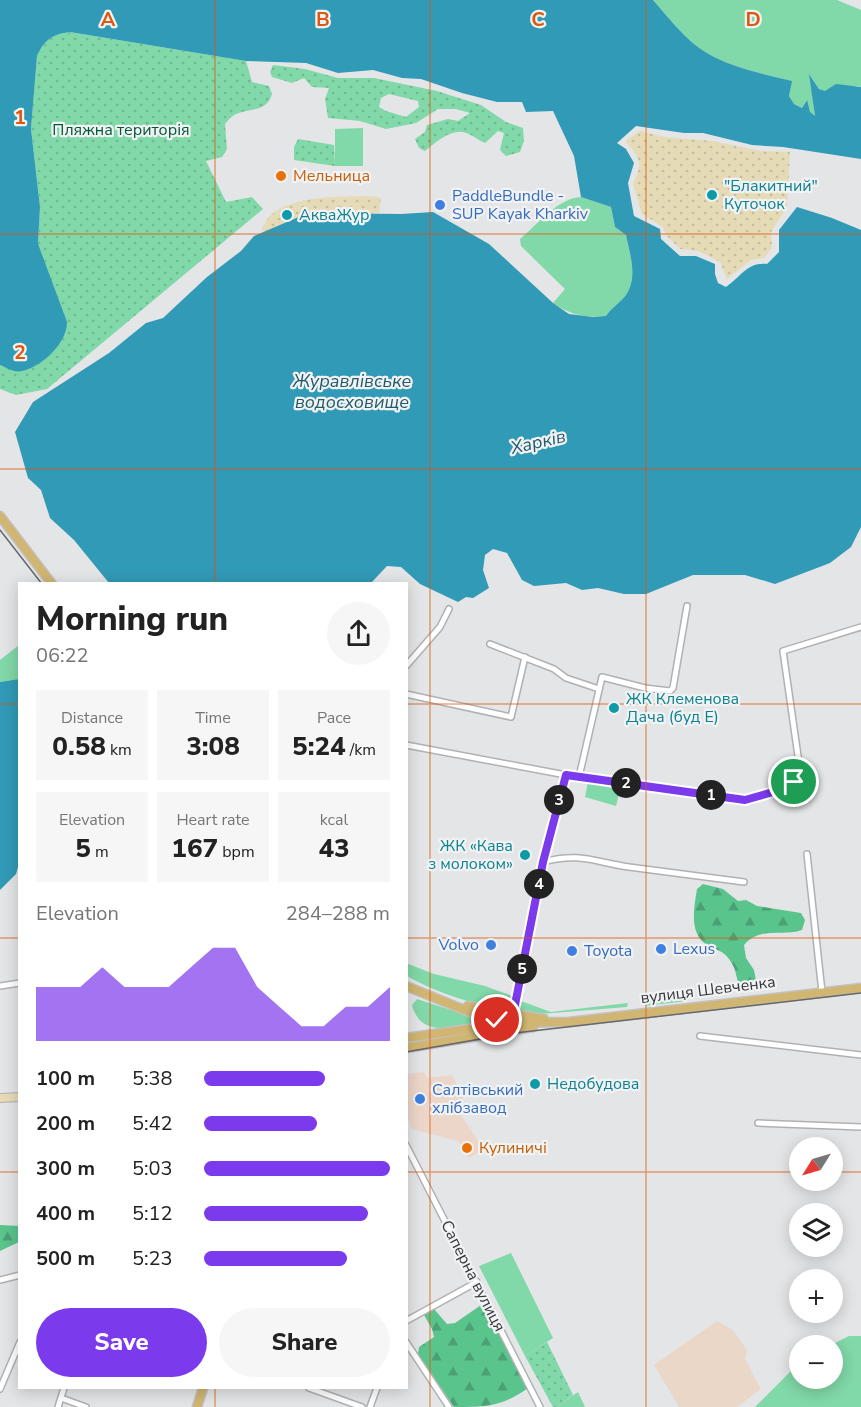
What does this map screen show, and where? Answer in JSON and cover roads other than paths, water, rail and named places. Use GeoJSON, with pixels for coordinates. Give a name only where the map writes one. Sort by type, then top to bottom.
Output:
{"type":"FeatureCollection","features":[{"type":"Feature","properties":{"kind":"main road"},"geometry":{"type":"LineString","coordinates":[[0,516],[50,582]]}},
{"type":"Feature","properties":{"kind":"main road"},"geometry":{"type":"LineString","coordinates":[[408,987],[477,1014],[512,1019]]}},
{"type":"Feature","properties":{"kind":"main road","name":"вулиця Шевченка"},"geometry":{"type":"LineString","coordinates":[[408,1038],[539,1026],[861,988]]}},
{"type":"Feature","properties":{"kind":"main road"},"geometry":{"type":"LineString","coordinates":[[436,999],[539,1026]]}},
{"type":"Feature","properties":{"kind":"main road"},"geometry":{"type":"LineString","coordinates":[[477,1014],[478,1031],[506,1028],[512,1019]]}},
{"type":"Feature","properties":{"kind":"main road","name":"вулиця Шевченка"},"geometry":{"type":"LineString","coordinates":[[512,1019],[559,1022]]}},
{"type":"Feature","properties":{"kind":"main road","name":"вулиця Шевченка"},"geometry":{"type":"LineString","coordinates":[[408,1048],[478,1031]]}},
{"type":"Feature","properties":{"kind":"main road"},"geometry":{"type":"LineString","coordinates":[[0,1098],[18,1097]]}},
{"type":"Feature","properties":{"kind":"main road"},"geometry":{"type":"LineString","coordinates":[[196,1407],[203,1389]]}},
{"type":"Feature","properties":{"kind":"street"},"geometry":{"type":"LineString","coordinates":[[579,777],[602,677],[666,692],[673,688],[687,606]]}},
{"type":"Feature","properties":{"kind":"street"},"geometry":{"type":"LineString","coordinates":[[408,664],[440,627],[449,609]]}},
{"type":"Feature","properties":{"kind":"street"},"geometry":{"type":"LineString","coordinates":[[408,745],[579,777],[745,800],[761,796],[787,787],[801,777],[783,651],[861,627]]}},
{"type":"Feature","properties":{"kind":"street"},"geometry":{"type":"LineString","coordinates":[[490,644],[554,669],[566,678],[599,689]]}},
{"type":"Feature","properties":{"kind":"street"},"geometry":{"type":"LineString","coordinates":[[408,694],[511,717],[525,657]]}},
{"type":"Feature","properties":{"kind":"street"},"geometry":{"type":"LineString","coordinates":[[512,1019],[543,862],[566,775]]}},
{"type":"Feature","properties":{"kind":"street"},"geometry":{"type":"LineString","coordinates":[[807,854],[822,992]]}},
{"type":"Feature","properties":{"kind":"street"},"geometry":{"type":"LineString","coordinates":[[543,862],[560,857],[577,856],[623,866],[744,882]]}},
{"type":"Feature","properties":{"kind":"street"},"geometry":{"type":"LineString","coordinates":[[0,986],[18,983]]}},
{"type":"Feature","properties":{"kind":"street"},"geometry":{"type":"LineString","coordinates":[[700,1036],[861,1055]]}},
{"type":"Feature","properties":{"kind":"street"},"geometry":{"type":"LineString","coordinates":[[758,1123],[861,1127]]}},
{"type":"Feature","properties":{"kind":"street","name":"Саперна вулиця"},"geometry":{"type":"LineString","coordinates":[[408,1149],[540,1407]]}},
{"type":"Feature","properties":{"kind":"street"},"geometry":{"type":"LineString","coordinates":[[0,1280],[18,1276]]}},
{"type":"Feature","properties":{"kind":"street"},"geometry":{"type":"LineString","coordinates":[[408,1320],[477,1282]]}},
{"type":"Feature","properties":{"kind":"street"},"geometry":{"type":"LineString","coordinates":[[408,1345],[449,1407]]}},
{"type":"Feature","properties":{"kind":"street"},"geometry":{"type":"LineString","coordinates":[[0,1389],[18,1346]]}},
{"type":"Feature","properties":{"kind":"street"},"geometry":{"type":"LineString","coordinates":[[58,1407],[64,1389]]}},
{"type":"Feature","properties":{"kind":"street"},"geometry":{"type":"LineString","coordinates":[[312,1389],[362,1407]]}},
{"type":"Feature","properties":{"kind":"street"},"geometry":{"type":"LineString","coordinates":[[370,1407],[376,1389]]}},
{"type":"Feature","properties":{"kind":"street"},"geometry":{"type":"LineString","coordinates":[[61,1398],[87,1407]]}},
{"type":"Feature","properties":{"kind":"water","name":"Журавлівське водосховище"},"geometry":{"type":"Polygon","coordinates":[[[0,0],[653,0],[685,36],[707,53],[738,67],[792,81],[789,96],[794,104],[802,108],[807,100],[810,112],[815,116],[809,74],[819,89],[825,91],[836,84],[861,87],[861,159],[783,147],[752,145],[703,133],[684,133],[636,126],[617,143],[626,149],[634,163],[628,183],[634,216],[660,229],[661,239],[680,256],[696,256],[715,264],[718,283],[726,287],[754,265],[767,264],[779,252],[779,230],[797,207],[861,230],[861,527],[851,547],[830,563],[775,584],[745,575],[693,575],[646,594],[624,594],[598,588],[582,590],[566,583],[534,586],[522,580],[507,553],[493,549],[485,555],[483,570],[489,588],[473,598],[466,597],[458,602],[420,584],[401,567],[387,566],[372,582],[108,582],[74,540],[50,518],[41,490],[28,478],[15,432],[33,402],[109,353],[146,323],[163,318],[207,277],[241,251],[254,236],[308,213],[433,212],[489,244],[553,303],[569,314],[606,316],[626,295],[632,281],[631,258],[626,235],[615,227],[611,207],[581,197],[574,156],[553,111],[526,112],[522,102],[497,102],[421,79],[402,78],[373,70],[338,73],[306,63],[246,61],[70,32],[54,36],[46,42],[37,56],[31,129],[40,207],[38,244],[67,322],[66,330],[52,353],[30,369],[16,371],[0,365],[0,0]]]}},
{"type":"Feature","properties":{"kind":"water"},"geometry":{"type":"Polygon","coordinates":[[[18,679],[18,867],[16,874],[0,890],[0,682],[18,679]]]}},
{"type":"Feature","properties":{"kind":"tram line"},"geometry":{"type":"LineString","coordinates":[[0,530],[40,582]]}},
{"type":"Feature","properties":{"kind":"tram line"},"geometry":{"type":"LineString","coordinates":[[408,1052],[515,1033],[861,993]]}},
{"type":"Feature","properties":{"kind":"place","name":"Мельница"},"geometry":{"type":"Point","coordinates":[281,176]}},
{"type":"Feature","properties":{"kind":"place","name":"\"Блакитний\" Куточок"},"geometry":{"type":"Point","coordinates":[712,195]}},
{"type":"Feature","properties":{"kind":"place","name":"PaddleBundle - SUP Kayak Kharkiv"},"geometry":{"type":"Point","coordinates":[440,205]}},
{"type":"Feature","properties":{"kind":"place","name":"АкваЖур"},"geometry":{"type":"Point","coordinates":[287,215]}},
{"type":"Feature","properties":{"kind":"place","name":"ЖК Клеменова Дача (буд Е)"},"geometry":{"type":"Point","coordinates":[614,708]}},
{"type":"Feature","properties":{"kind":"place","name":"ЖК «Кава з молоком»"},"geometry":{"type":"Point","coordinates":[525,855]}},
{"type":"Feature","properties":{"kind":"place","name":"Volvo"},"geometry":{"type":"Point","coordinates":[491,945]}},
{"type":"Feature","properties":{"kind":"place","name":"Lexus"},"geometry":{"type":"Point","coordinates":[661,949]}},
{"type":"Feature","properties":{"kind":"place","name":"Toyota"},"geometry":{"type":"Point","coordinates":[572,951]}},
{"type":"Feature","properties":{"kind":"place","name":"Недобудова"},"geometry":{"type":"Point","coordinates":[535,1084]}},
{"type":"Feature","properties":{"kind":"place","name":"Салтівський хлібзавод"},"geometry":{"type":"Point","coordinates":[420,1099]}},
{"type":"Feature","properties":{"kind":"place","name":"Кулиничі"},"geometry":{"type":"Point","coordinates":[467,1148]}},
{"type":"Feature","properties":{"kind":"park label","name":"Пляжна територія"},"geometry":{"type":"Point","coordinates":[121,130]}},
{"type":"Feature","properties":{"kind":"water label","name":"Харків"},"geometry":{"type":"Point","coordinates":[538,442]}}]}
